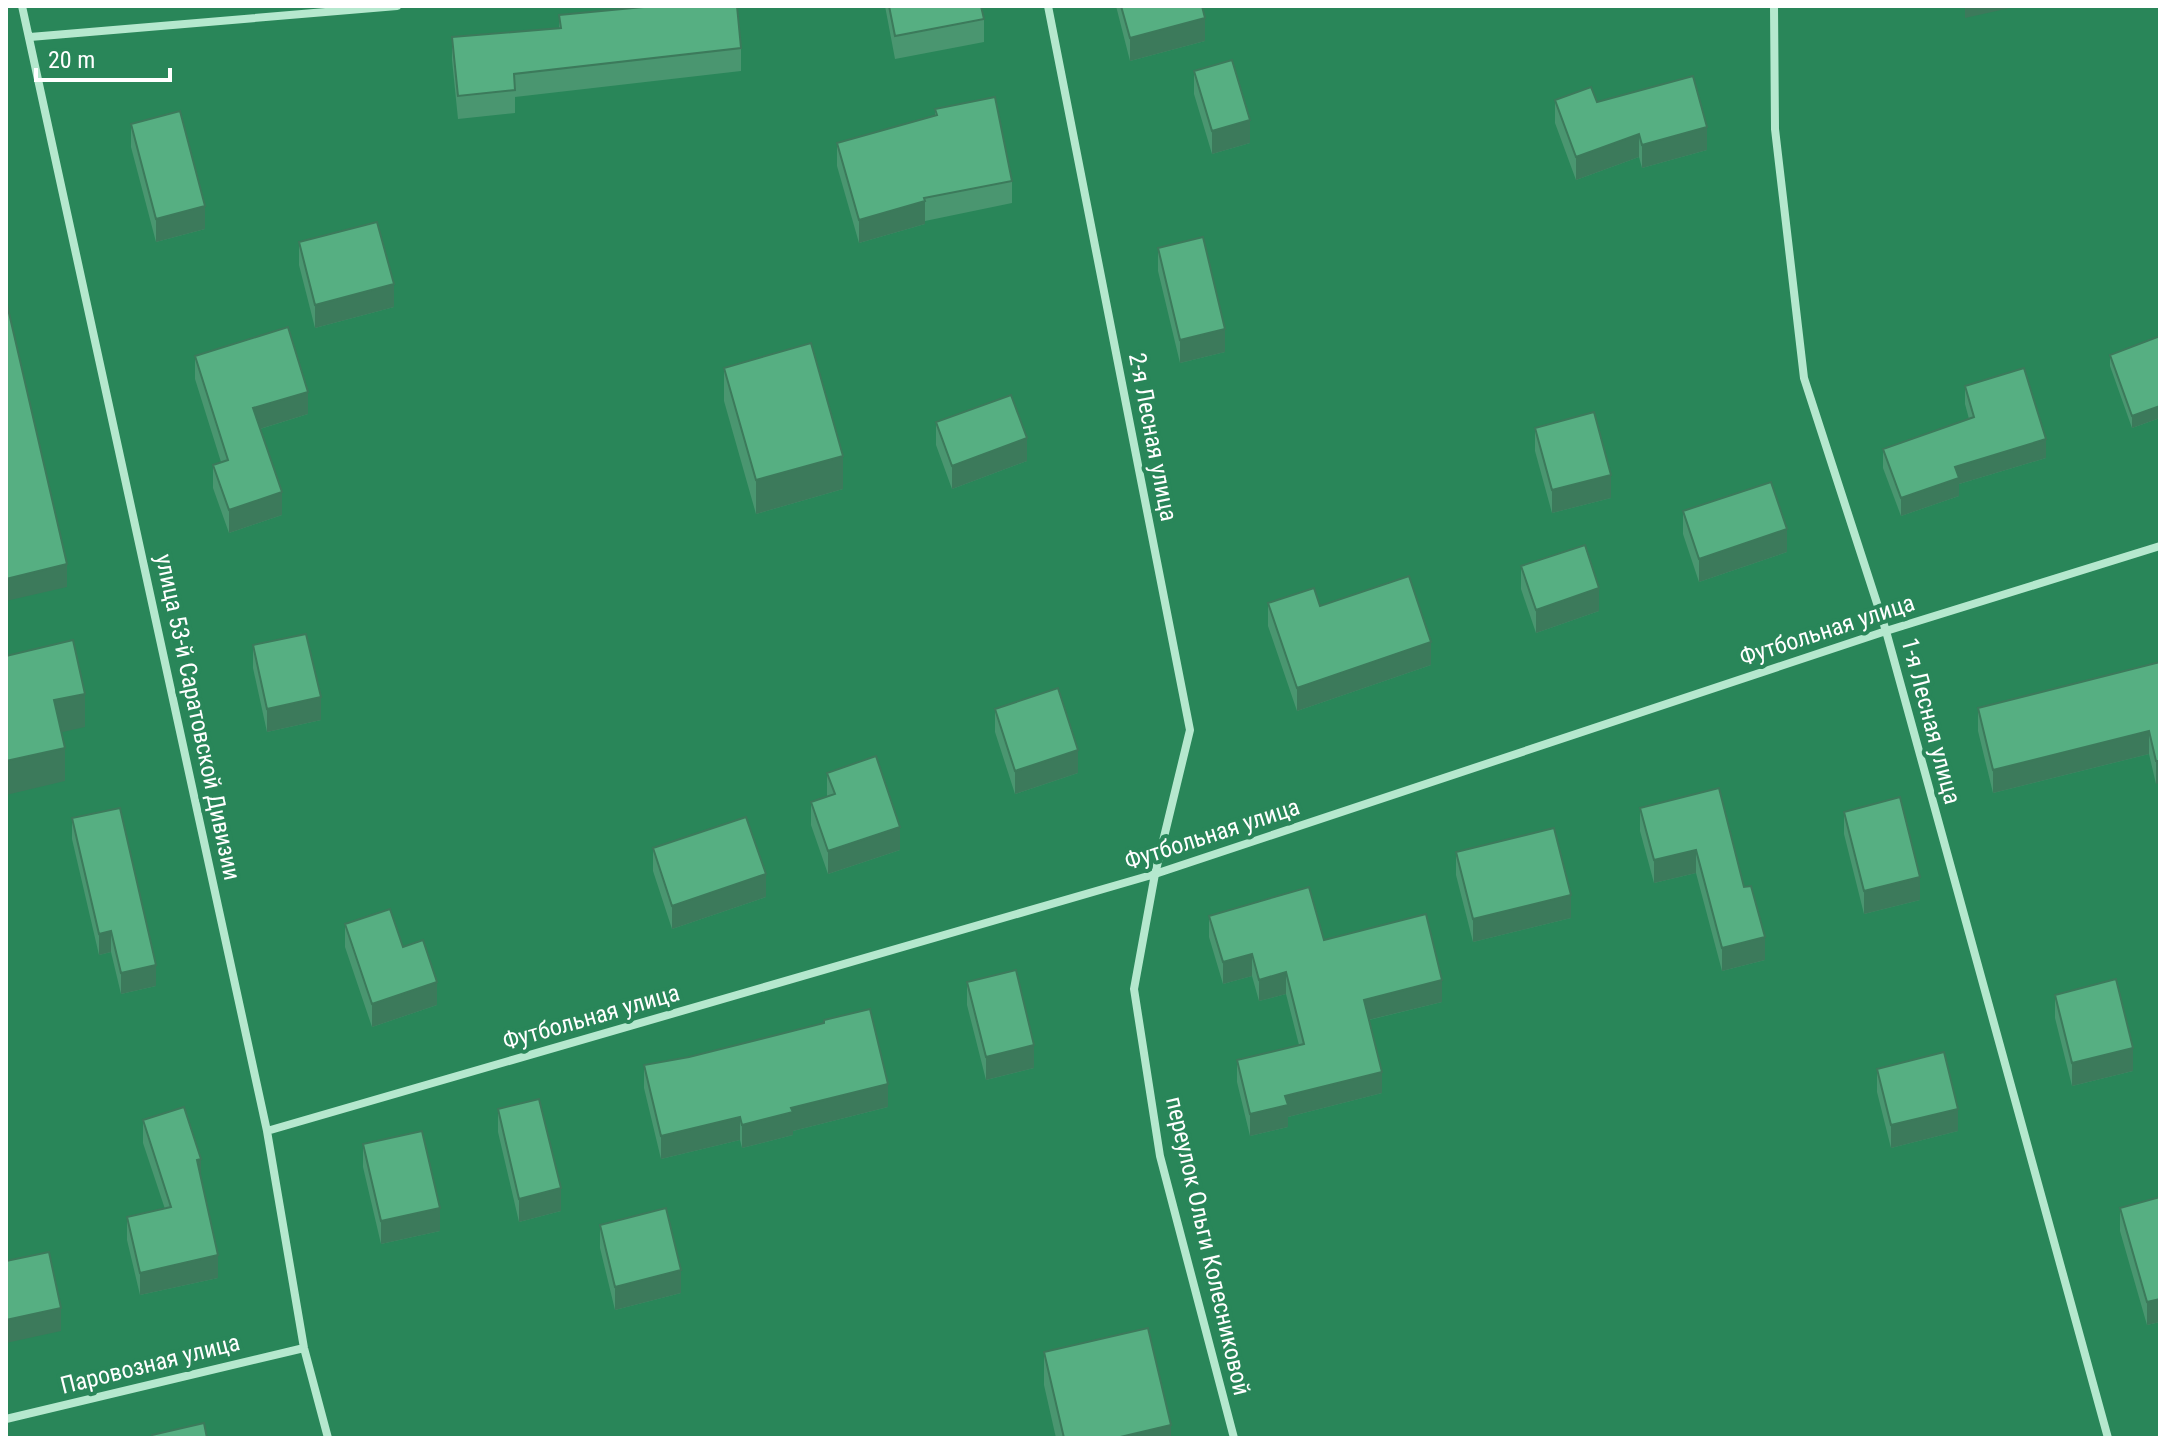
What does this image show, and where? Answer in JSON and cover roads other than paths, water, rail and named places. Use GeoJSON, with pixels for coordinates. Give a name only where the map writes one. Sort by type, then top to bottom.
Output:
{"type":"FeatureCollection","features":[{"type":"Feature","properties":{"kind":"street","name":"улица 53-й Саратовской Дивизии"},"geometry":{"type":"LineString","coordinates":[[22,6],[267,1131],[304,1348],[328,1438]]}},
{"type":"Feature","properties":{"kind":"street"},"geometry":{"type":"LineString","coordinates":[[30,37],[397,6]]}},
{"type":"Feature","properties":{"kind":"street","name":"2-я Лесная улица"},"geometry":{"type":"LineString","coordinates":[[1048,6],[1190,730],[1155,874]]}},
{"type":"Feature","properties":{"kind":"street","name":"1-я Лесная улица"},"geometry":{"type":"LineString","coordinates":[[1774,6],[1775,129],[1804,378],[1886,631],[2108,1438]]}},
{"type":"Feature","properties":{"kind":"street","name":"Футбольная улица"},"geometry":{"type":"LineString","coordinates":[[267,1131],[1155,874],[1886,631],[2160,546]]}},
{"type":"Feature","properties":{"kind":"street","name":"переулок Ольги Колесниковой"},"geometry":{"type":"LineString","coordinates":[[1155,874],[1134,989],[1160,1156],[1234,1438]]}},
{"type":"Feature","properties":{"kind":"street","name":"Паровозная улица"},"geometry":{"type":"LineString","coordinates":[[6,1419],[304,1348]]}}]}
